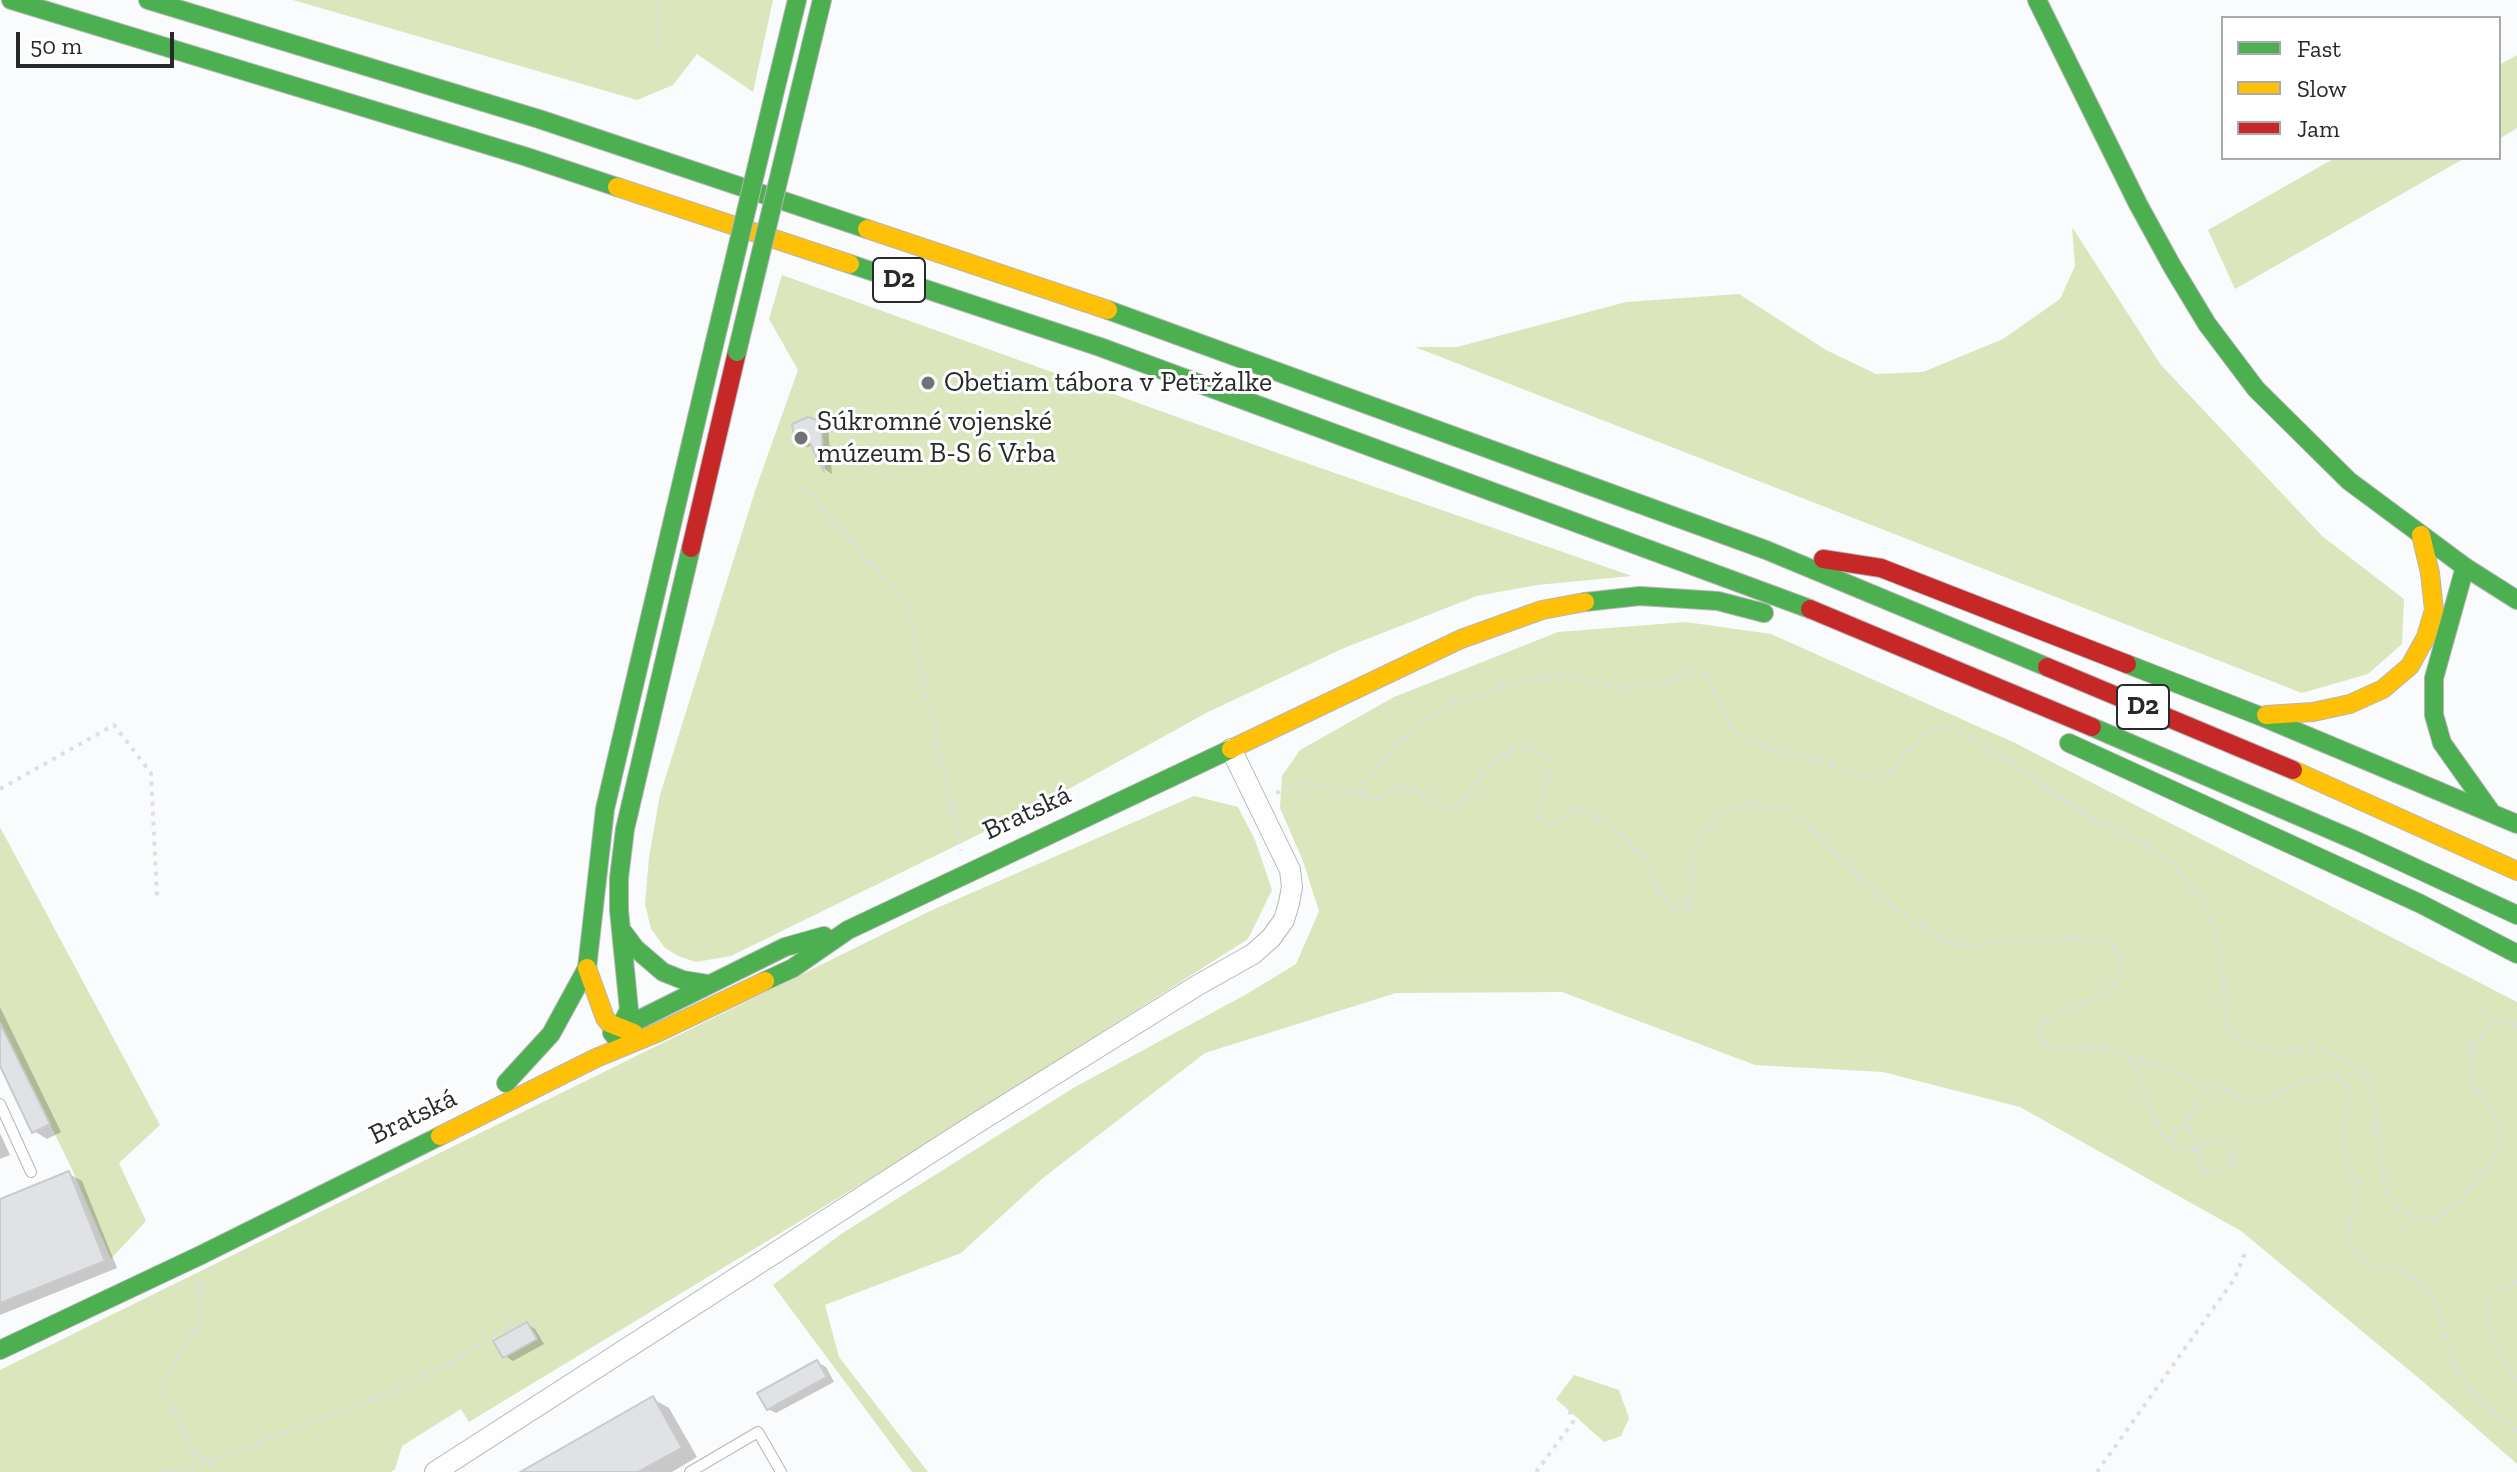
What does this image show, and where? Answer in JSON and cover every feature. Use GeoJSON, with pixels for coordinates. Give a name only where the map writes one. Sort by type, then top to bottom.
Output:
{"type":"FeatureCollection","features":[{"type":"Feature","properties":{"kind":"main road","name":"D2"},"geometry":{"type":"LineString","coordinates":[[11,0],[527,157],[1100,347],[1775,595],[2024,697],[2359,842],[2517,915]]}},
{"type":"Feature","properties":{"kind":"main road","name":"D2"},"geometry":{"type":"LineString","coordinates":[[148,0],[554,124],[1117,313],[1766,550],[2245,749],[2517,871]]}},
{"type":"Feature","properties":{"kind":"main road"},"geometry":{"type":"LineString","coordinates":[[659,1032],[635,1033],[621,1029],[609,1023],[600,1010],[587,968],[597,864],[607,795],[797,0]]}},
{"type":"Feature","properties":{"kind":"main road"},"geometry":{"type":"LineString","coordinates":[[596,1058],[607,1049],[621,1029],[629,1010],[619,910],[625,829],[822,0]]}},
{"type":"Feature","properties":{"kind":"main road"},"geometry":{"type":"LineString","coordinates":[[2037,0],[2138,204],[2207,324],[2256,389],[2349,481],[2465,567],[2517,600]]}},
{"type":"Feature","properties":{"kind":"main road"},"geometry":{"type":"LineString","coordinates":[[2260,716],[2313,712],[2350,704],[2383,689],[2410,666],[2426,637],[2434,610],[2421,535]]}},
{"type":"Feature","properties":{"kind":"main road"},"geometry":{"type":"LineString","coordinates":[[1766,550],[1881,568],[2260,716],[2517,824]]}},
{"type":"Feature","properties":{"kind":"main road"},"geometry":{"type":"LineString","coordinates":[[2465,567],[2434,678],[2434,715],[2442,743],[2492,813]]}},
{"type":"Feature","properties":{"kind":"main road","name":"Bratská"},"geometry":{"type":"LineString","coordinates":[[0,1350],[201,1255],[596,1058],[659,1032],[793,968],[848,930],[1461,639],[1542,610],[1593,600],[1679,597],[1718,601],[1776,618]]}},
{"type":"Feature","properties":{"kind":"main road"},"geometry":{"type":"LineString","coordinates":[[2055,736],[2421,904],[2517,954]]}},
{"type":"Feature","properties":{"kind":"main road"},"geometry":{"type":"LineString","coordinates":[[2359,842],[2421,904]]}},
{"type":"Feature","properties":{"kind":"main road","name":"Bratská"},"geometry":{"type":"LineString","coordinates":[[389,1141],[785,947],[848,930]]}},
{"type":"Feature","properties":{"kind":"main road"},"geometry":{"type":"LineString","coordinates":[[623,932],[635,948],[663,972],[683,980],[708,984]]}},
{"type":"Feature","properties":{"kind":"main road"},"geometry":{"type":"LineString","coordinates":[[506,1083],[551,1034],[587,968]]}},
{"type":"Feature","properties":{"kind":"main road"},"geometry":{"type":"LineString","coordinates":[[0,1336],[196,1237]]}},
{"type":"Feature","properties":{"kind":"street"},"geometry":{"type":"LineString","coordinates":[[435,1472],[985,1118],[1253,954],[1271,938],[1284,920],[1292,887],[1290,870],[1231,749]]}},
{"type":"Feature","properties":{"kind":"lane"},"geometry":{"type":"LineString","coordinates":[[0,1104],[31,1172]]}},
{"type":"Feature","properties":{"kind":"lane"},"geometry":{"type":"LineString","coordinates":[[690,1472],[758,1432],[781,1472]]}},
{"type":"Feature","properties":{"kind":"path"},"geometry":{"type":"LineString","coordinates":[[657,48],[658,0]]}},
{"type":"Feature","properties":{"kind":"path"},"geometry":{"type":"LineString","coordinates":[[802,486],[907,603],[966,873]]}},
{"type":"Feature","properties":{"kind":"path"},"geometry":{"type":"LineString","coordinates":[[1364,796],[1363,786],[1405,738],[1457,701],[1517,682],[1564,676],[1618,688],[1666,682],[1692,670],[1709,675],[1731,727],[1745,740],[1863,775],[1882,775],[1892,770],[1924,735],[1938,726],[1952,728],[2026,772],[2081,812],[2147,846],[2177,868],[2196,891],[2216,930],[2229,1030],[2245,1042],[2279,1051],[2319,1050],[2348,1060],[2365,1075],[2373,1096],[2385,1190],[2398,1208],[2416,1218],[2435,1219],[2447,1213],[2485,1172],[2500,1145],[2500,1127],[2477,1089],[2469,1068],[2474,1043],[2496,1022],[2517,1025]]}},
{"type":"Feature","properties":{"kind":"path"},"geometry":{"type":"LineString","coordinates":[[0,789],[114,725],[151,773],[157,897]]}},
{"type":"Feature","properties":{"kind":"path"},"geometry":{"type":"LineString","coordinates":[[1254,800],[1305,782],[1373,801],[1396,787],[1406,788],[1454,809],[1466,799],[1490,764],[1514,748],[1533,749],[1547,757],[1549,776],[1537,809],[1543,823],[1554,826],[1565,814],[1577,808],[1601,818],[1628,840],[1650,867],[1660,894],[1679,913],[1688,908],[1697,843],[1722,812],[1748,804],[1779,807],[1805,822],[1868,886],[1913,922],[1943,940],[1967,946],[2002,941],[2081,938],[2102,939],[2111,943],[2120,953],[2120,975],[2115,986],[2108,994],[2057,1014],[2045,1023],[2038,1033],[2040,1043],[2055,1048],[2100,1047],[2246,1099],[2265,1100],[2312,1078],[2332,1075],[2341,1079],[2347,1087],[2343,1146],[2347,1167],[2358,1182],[2356,1201],[2348,1223],[2349,1241],[2354,1254],[2365,1264],[2405,1272],[2434,1297],[2458,1373],[2472,1393],[2517,1432]]}},
{"type":"Feature","properties":{"kind":"path"},"geometry":{"type":"LineString","coordinates":[[2129,1056],[2139,1072],[2164,1138],[2170,1142],[2184,1151],[2198,1148],[2212,1141],[2221,1141],[2230,1146],[2233,1161],[2228,1169],[2214,1174],[2205,1170],[2199,1162],[2198,1148],[2193,1135],[2186,1128],[2176,1128],[2170,1142]]}},
{"type":"Feature","properties":{"kind":"path"},"geometry":{"type":"LineString","coordinates":[[2186,1128],[2199,1096],[2211,1086]]}},
{"type":"Feature","properties":{"kind":"path"},"geometry":{"type":"LineString","coordinates":[[2097,1472],[2235,1278],[2247,1248]]}},
{"type":"Feature","properties":{"kind":"path"},"geometry":{"type":"LineString","coordinates":[[201,1278],[199,1321],[162,1388],[196,1456],[210,1461],[216,1472]]}},
{"type":"Feature","properties":{"kind":"path"},"geometry":{"type":"LineString","coordinates":[[2517,1281],[2493,1292],[2486,1309],[2490,1332],[2501,1358],[2517,1382]]}},
{"type":"Feature","properties":{"kind":"path"},"geometry":{"type":"LineString","coordinates":[[161,1472],[210,1461],[388,1393],[457,1359],[517,1322]]}},
{"type":"Feature","properties":{"kind":"path"},"geometry":{"type":"LineString","coordinates":[[1536,1472],[1573,1422],[1566,1398]]}},
{"type":"Feature","properties":{"kind":"green space"},"geometry":{"type":"Polygon","coordinates":[[[293,0],[773,0],[753,92],[697,54],[673,85],[637,100],[293,0]]]}},
{"type":"Feature","properties":{"kind":"green space"},"geometry":{"type":"Polygon","coordinates":[[[2517,55],[2517,128],[2501,138],[2501,64],[2517,55]]]}},
{"type":"Feature","properties":{"kind":"green space"},"geometry":{"type":"Polygon","coordinates":[[[2331,160],[2461,160],[2235,289],[2208,230],[2331,160]]]}},
{"type":"Feature","properties":{"kind":"green space"},"geometry":{"type":"Polygon","coordinates":[[[2072,227],[2161,365],[2322,536],[2404,599],[2402,644],[2368,674],[2302,693],[1415,347],[1457,347],[1626,302],[1739,294],[1826,350],[1876,374],[1923,372],[2003,339],[2060,299],[2075,266],[2072,227]]]}},
{"type":"Feature","properties":{"kind":"green space"},"geometry":{"type":"Polygon","coordinates":[[[782,275],[1283,455],[1632,576],[1537,585],[1477,596],[1344,648],[1208,712],[1047,801],[731,956],[696,962],[678,956],[665,948],[651,929],[645,904],[649,857],[660,795],[755,491],[798,370],[769,319],[782,275]]]}},
{"type":"Feature","properties":{"kind":"green space"},"geometry":{"type":"Polygon","coordinates":[[[1686,622],[1771,634],[2015,743],[2517,1002],[2517,1464],[2241,1231],[2020,1107],[1883,1072],[1755,1065],[1562,992],[1396,993],[1205,1053],[1043,1178],[961,1253],[825,1305],[839,1357],[928,1472],[912,1472],[773,1285],[841,1234],[1075,1087],[1296,964],[1319,911],[1303,861],[1280,808],[1282,776],[1300,750],[1394,697],[1558,632],[1686,622]]]}},
{"type":"Feature","properties":{"kind":"green space"},"geometry":{"type":"Polygon","coordinates":[[[1194,796],[1238,807],[1255,840],[1272,890],[1248,939],[909,1155],[469,1422],[461,1409],[402,1446],[395,1469],[391,1472],[0,1472],[0,1370],[930,911],[1194,796]]]}},
{"type":"Feature","properties":{"kind":"green space"},"geometry":{"type":"Polygon","coordinates":[[[0,827],[160,1125],[119,1163],[146,1221],[111,1259],[71,1167],[0,1023],[0,827]]]}},
{"type":"Feature","properties":{"kind":"green space"},"geometry":{"type":"Polygon","coordinates":[[[1574,1375],[1619,1390],[1629,1418],[1621,1436],[1604,1442],[1556,1399],[1574,1375]]]}},
{"type":"Feature","properties":{"kind":"building"},"geometry":{"type":"Polygon","coordinates":[[[808,417],[821,421],[824,472],[809,441],[795,444],[792,424],[808,417]]]}},
{"type":"Feature","properties":{"kind":"building"},"geometry":{"type":"Polygon","coordinates":[[[0,1023],[50,1124],[32,1133],[0,1066],[0,1023]]]}},
{"type":"Feature","properties":{"kind":"building"},"geometry":{"type":"Polygon","coordinates":[[[69,1171],[105,1261],[0,1303],[0,1199],[69,1171]]]}},
{"type":"Feature","properties":{"kind":"building"},"geometry":{"type":"Polygon","coordinates":[[[527,1322],[537,1339],[503,1358],[493,1341],[527,1322]]]}},
{"type":"Feature","properties":{"kind":"building"},"geometry":{"type":"Polygon","coordinates":[[[817,1360],[827,1377],[767,1410],[757,1393],[817,1360]]]}},
{"type":"Feature","properties":{"kind":"building"},"geometry":{"type":"Polygon","coordinates":[[[653,1396],[682,1448],[638,1472],[520,1472],[653,1396]]]}},
{"type":"Feature","properties":{"kind":"traffic: fast"},"geometry":{"type":"LineString","coordinates":[[11,0],[617,187]]}},
{"type":"Feature","properties":{"kind":"traffic: fast"},"geometry":{"type":"LineString","coordinates":[[148,0],[539,119],[867,229]]}},
{"type":"Feature","properties":{"kind":"traffic: fast"},"geometry":{"type":"LineString","coordinates":[[773,99],[797,0]]}},
{"type":"Feature","properties":{"kind":"traffic: fast"},"geometry":{"type":"LineString","coordinates":[[796,107],[822,0]]}},
{"type":"Feature","properties":{"kind":"traffic: fast"},"geometry":{"type":"LineString","coordinates":[[2037,0],[2172,266],[2207,324],[2256,389],[2349,481],[2465,567],[2517,600]]}},
{"type":"Feature","properties":{"kind":"traffic: fast"},"geometry":{"type":"LineString","coordinates":[[714,345],[773,99]]}},
{"type":"Feature","properties":{"kind":"traffic: fast"},"geometry":{"type":"LineString","coordinates":[[737,352],[796,107]]}},
{"type":"Feature","properties":{"kind":"traffic: fast"},"geometry":{"type":"LineString","coordinates":[[850,264],[1100,347],[1810,609]]}},
{"type":"Feature","properties":{"kind":"traffic: fast"},"geometry":{"type":"LineString","coordinates":[[1108,310],[1766,550],[2047,667]]}},
{"type":"Feature","properties":{"kind":"traffic: fast"},"geometry":{"type":"LineString","coordinates":[[506,1083],[551,1034],[587,968],[605,809],[714,345]]}},
{"type":"Feature","properties":{"kind":"traffic: fast"},"geometry":{"type":"LineString","coordinates":[[615,1037],[629,1010],[619,910],[625,829],[691,548]]}},
{"type":"Feature","properties":{"kind":"traffic: fast"},"geometry":{"type":"LineString","coordinates":[[2465,567],[2434,678],[2434,715],[2442,743],[2491,812]]}},
{"type":"Feature","properties":{"kind":"traffic: fast"},"geometry":{"type":"LineString","coordinates":[[1585,602],[1640,596],[1718,601],[1764,613]]}},
{"type":"Feature","properties":{"kind":"traffic: fast"},"geometry":{"type":"LineString","coordinates":[[2127,664],[2517,824]]}},
{"type":"Feature","properties":{"kind":"traffic: fast"},"geometry":{"type":"LineString","coordinates":[[2092,727],[2359,842],[2517,915]]}},
{"type":"Feature","properties":{"kind":"traffic: fast"},"geometry":{"type":"LineString","coordinates":[[2069,743],[2421,904],[2517,954]]}},
{"type":"Feature","properties":{"kind":"traffic: fast"},"geometry":{"type":"LineString","coordinates":[[765,981],[793,968],[848,930],[1231,749]]}},
{"type":"Feature","properties":{"kind":"traffic: fast"},"geometry":{"type":"LineString","coordinates":[[623,932],[635,948],[663,972],[683,980],[708,984]]}},
{"type":"Feature","properties":{"kind":"traffic: fast"},"geometry":{"type":"LineString","coordinates":[[612,1033],[785,947],[824,936]]}},
{"type":"Feature","properties":{"kind":"traffic: fast"},"geometry":{"type":"LineString","coordinates":[[0,1350],[201,1255],[440,1136]]}},
{"type":"Feature","properties":{"kind":"traffic: slow"},"geometry":{"type":"LineString","coordinates":[[617,187],[850,264]]}},
{"type":"Feature","properties":{"kind":"traffic: slow"},"geometry":{"type":"LineString","coordinates":[[867,229],[1108,310]]}},
{"type":"Feature","properties":{"kind":"traffic: slow"},"geometry":{"type":"LineString","coordinates":[[2266,715],[2313,712],[2350,704],[2383,689],[2410,666],[2426,637],[2434,610],[2421,535]]}},
{"type":"Feature","properties":{"kind":"traffic: slow"},"geometry":{"type":"LineString","coordinates":[[1231,749],[1461,639],[1542,610],[1585,602]]}},
{"type":"Feature","properties":{"kind":"traffic: slow"},"geometry":{"type":"LineString","coordinates":[[2293,770],[2517,871]]}},
{"type":"Feature","properties":{"kind":"traffic: slow"},"geometry":{"type":"LineString","coordinates":[[587,968],[605,1018],[609,1023],[634,1033]]}},
{"type":"Feature","properties":{"kind":"traffic: slow"},"geometry":{"type":"LineString","coordinates":[[440,1136],[596,1058],[659,1032],[765,981]]}},
{"type":"Feature","properties":{"kind":"traffic: jam"},"geometry":{"type":"LineString","coordinates":[[691,548],[737,352]]}},
{"type":"Feature","properties":{"kind":"traffic: jam"},"geometry":{"type":"LineString","coordinates":[[1823,559],[1881,568],[2127,664]]}},
{"type":"Feature","properties":{"kind":"traffic: jam"},"geometry":{"type":"LineString","coordinates":[[1810,609],[2092,727]]}},
{"type":"Feature","properties":{"kind":"traffic: jam"},"geometry":{"type":"LineString","coordinates":[[2047,667],[2293,770]]}},
{"type":"Feature","properties":{"kind":"place","name":"Obetiam tábora v Petržalke"},"geometry":{"type":"Point","coordinates":[928,383]}},
{"type":"Feature","properties":{"kind":"place","name":"Súkromné vojenské múzeum B-S 6 Vrba"},"geometry":{"type":"Point","coordinates":[801,438]}}]}
